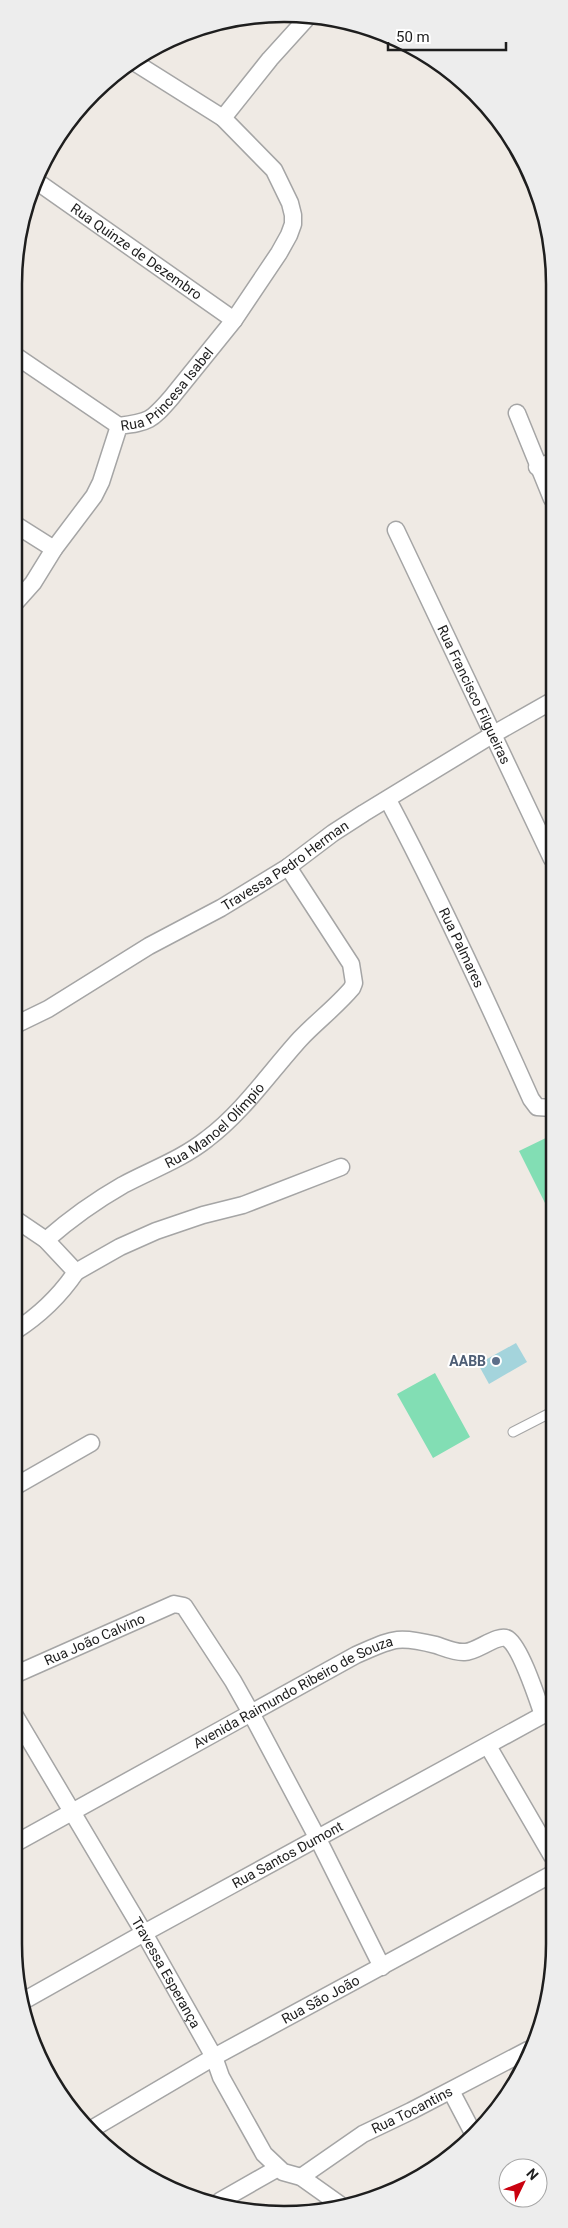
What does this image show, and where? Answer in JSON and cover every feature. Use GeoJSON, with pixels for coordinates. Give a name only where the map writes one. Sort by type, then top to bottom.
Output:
{"type":"FeatureCollection","features":[{"type":"Feature","properties":{"kind":"street"},"geometry":{"type":"LineString","coordinates":[[223,118],[303,23]]}},
{"type":"Feature","properties":{"kind":"street","name":"Rua Princesa Isabel"},"geometry":{"type":"LineString","coordinates":[[22,595],[33,583],[54,549],[94,496],[104,475],[120,426],[145,423],[160,411],[234,320],[279,253],[293,224],[290,203],[274,170],[223,118],[140,66]]}},
{"type":"Feature","properties":{"kind":"street","name":"Rua Quinze de Dezembro"},"geometry":{"type":"LineString","coordinates":[[41,185],[234,320]]}},
{"type":"Feature","properties":{"kind":"street"},"geometry":{"type":"LineString","coordinates":[[22,360],[120,426]]}},
{"type":"Feature","properties":{"kind":"street"},"geometry":{"type":"LineString","coordinates":[[517,413],[545,464]]}},
{"type":"Feature","properties":{"kind":"street"},"geometry":{"type":"LineString","coordinates":[[22,529],[54,549]]}},
{"type":"Feature","properties":{"kind":"street","name":"Rua Francisco Filgueiras"},"geometry":{"type":"LineString","coordinates":[[396,530],[546,847]]}},
{"type":"Feature","properties":{"kind":"street","name":"Travessa Pedro Herman"},"geometry":{"type":"LineString","coordinates":[[22,1022],[48,1009],[120,962],[221,908],[288,867],[333,833],[492,735],[546,704]]}},
{"type":"Feature","properties":{"kind":"street","name":"Rua Palmares"},"geometry":{"type":"LineString","coordinates":[[388,800],[431,881],[467,956],[531,1099],[538,1107],[546,1108]]}},
{"type":"Feature","properties":{"kind":"street","name":"Rua Manoel Olímpio"},"geometry":{"type":"LineString","coordinates":[[46,1240],[71,1218],[95,1202],[123,1185],[192,1150],[209,1138],[236,1111],[300,1039],[352,988],[354,983],[351,964],[288,867]]}},
{"type":"Feature","properties":{"kind":"street"},"geometry":{"type":"LineString","coordinates":[[22,1326],[40,1314],[56,1299],[76,1272],[120,1247],[156,1231],[203,1215],[243,1205],[341,1167]]}},
{"type":"Feature","properties":{"kind":"street"},"geometry":{"type":"LineString","coordinates":[[22,1224],[46,1240],[76,1272]]}},
{"type":"Feature","properties":{"kind":"street"},"geometry":{"type":"LineString","coordinates":[[22,1482],[91,1443]]}},
{"type":"Feature","properties":{"kind":"street","name":"Rua João Calvino"},"geometry":{"type":"LineString","coordinates":[[22,1671],[174,1604],[182,1604],[186,1607],[250,1713]]}},
{"type":"Feature","properties":{"kind":"street","name":"Avenida Raimundo Ribeiro de Souza"},"geometry":{"type":"LineString","coordinates":[[22,1840],[356,1655],[387,1641],[413,1639],[468,1652],[501,1638],[510,1641],[546,1708]]}},
{"type":"Feature","properties":{"kind":"street"},"geometry":{"type":"LineString","coordinates":[[250,1713],[318,1839],[382,1967]]}},
{"type":"Feature","properties":{"kind":"street","name":"Rua Santos Dumont"},"geometry":{"type":"LineString","coordinates":[[29,1998],[546,1713]]}},
{"type":"Feature","properties":{"kind":"street","name":"Travessa Esperança"},"geometry":{"type":"LineString","coordinates":[[22,1728],[71,1814],[144,1933],[214,2057],[221,2077],[261,2150],[278,2168],[288,2174],[301,2177],[334,2200]]}},
{"type":"Feature","properties":{"kind":"street"},"geometry":{"type":"LineString","coordinates":[[488,1746],[546,1846]]}},
{"type":"Feature","properties":{"kind":"street","name":"Rua São João"},"geometry":{"type":"LineString","coordinates":[[96,2126],[214,2057],[546,1877]]}},
{"type":"Feature","properties":{"kind":"street","name":"Rua Tocantins"},"geometry":{"type":"LineString","coordinates":[[301,2177],[363,2134],[451,2091],[522,2053]]}},
{"type":"Feature","properties":{"kind":"street"},"geometry":{"type":"LineString","coordinates":[[451,2091],[470,2128]]}},
{"type":"Feature","properties":{"kind":"street"},"geometry":{"type":"LineString","coordinates":[[224,2198],[278,2168]]}},
{"type":"Feature","properties":{"kind":"lane"},"geometry":{"type":"LineString","coordinates":[[513,1432],[546,1415]]}},
{"type":"Feature","properties":{"kind":"green space"},"geometry":{"type":"Polygon","coordinates":[[[546,1138],[546,1205],[519,1151],[546,1138]]]}},
{"type":"Feature","properties":{"kind":"green space"},"geometry":{"type":"Polygon","coordinates":[[[435,1373],[470,1437],[433,1458],[397,1394],[435,1373]]]}},
{"type":"Feature","properties":{"kind":"water"},"geometry":{"type":"Polygon","coordinates":[[[516,1343],[527,1362],[489,1384],[478,1364],[516,1343]]]}},
{"type":"Feature","properties":{"kind":"place","name":"AABB"},"geometry":{"type":"Point","coordinates":[496,1361]}}]}
